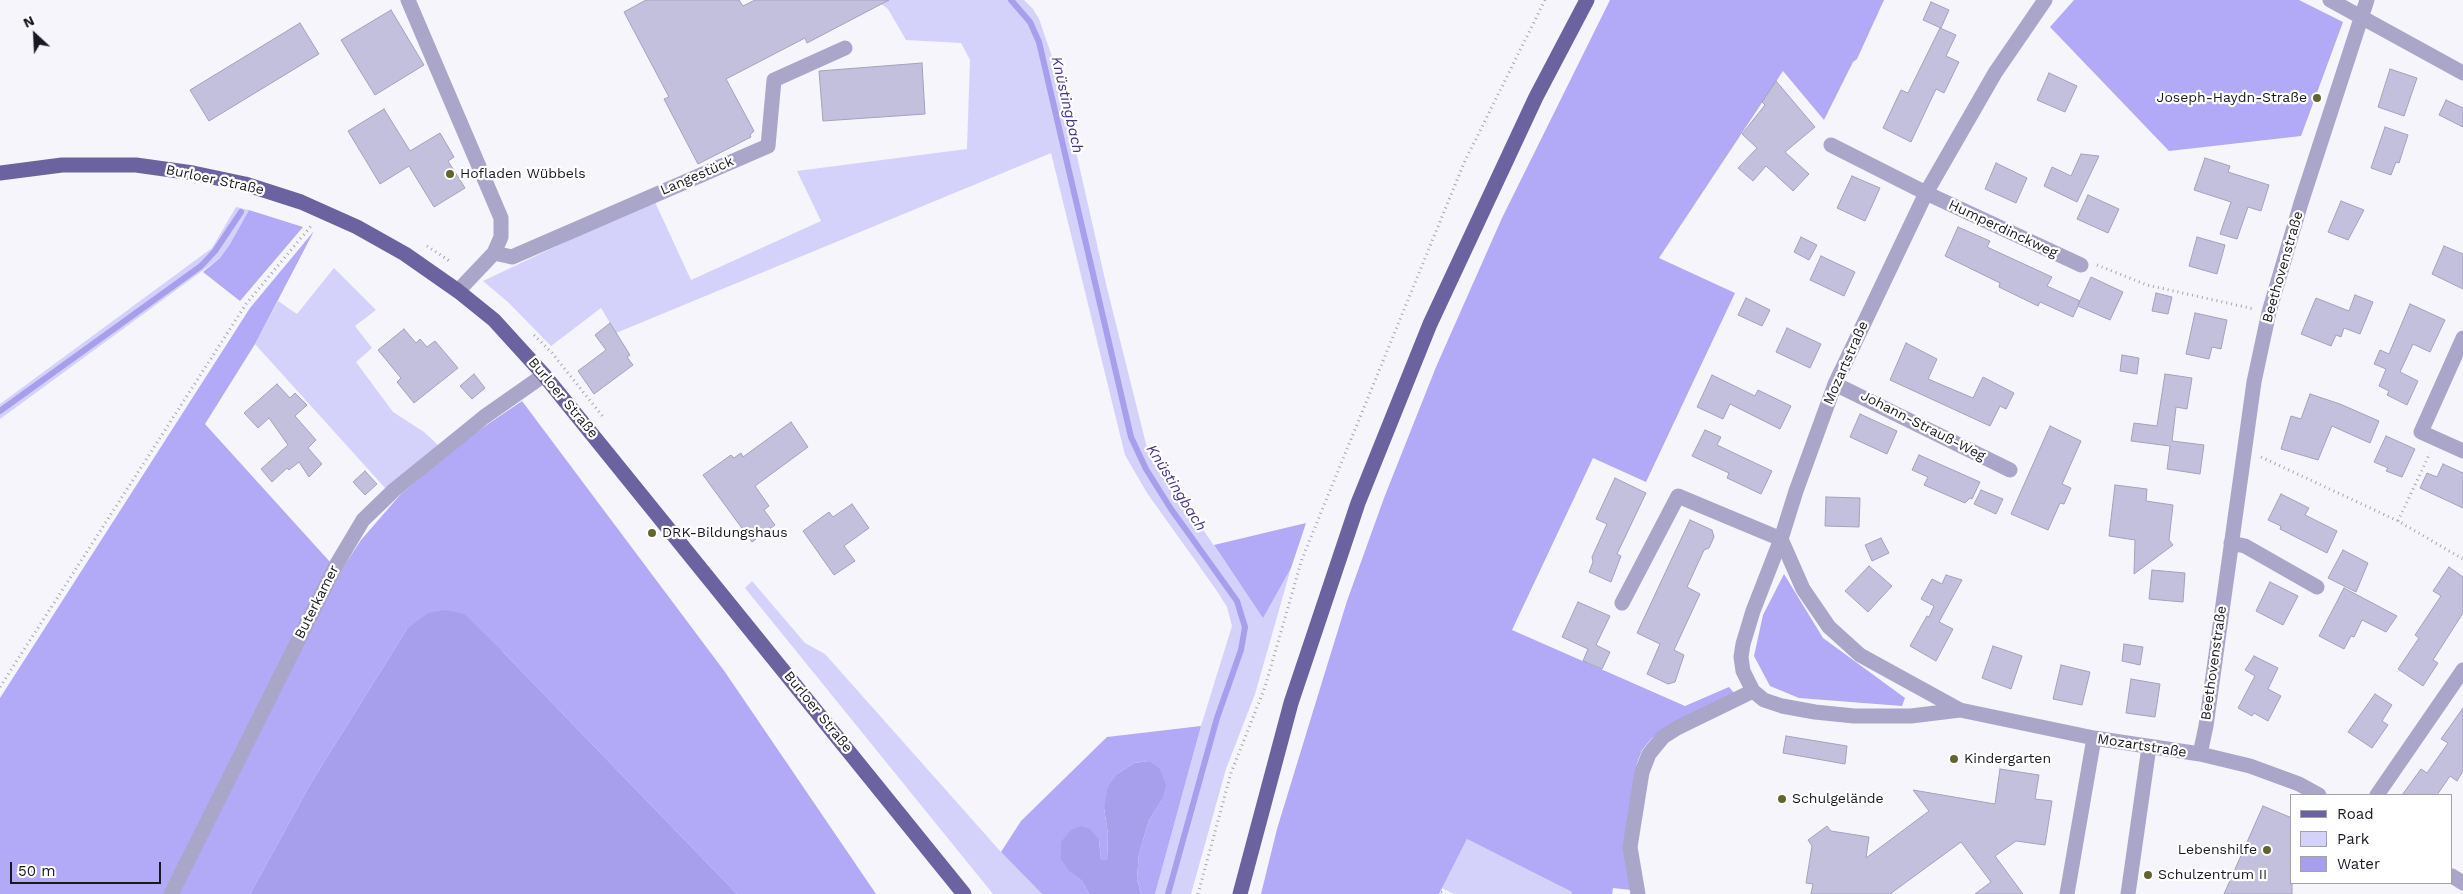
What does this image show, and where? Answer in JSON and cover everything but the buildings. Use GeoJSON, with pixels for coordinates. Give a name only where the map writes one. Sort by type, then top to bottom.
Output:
{"type":"FeatureCollection","features":[{"type":"Feature","properties":{"kind":"main road"},"geometry":{"type":"LineString","coordinates":[[1240,894],[1291,703],[1358,503],[1430,324],[1536,97],[1586,0]]}},
{"type":"Feature","properties":{"kind":"main road","name":"Burloer Straße"},"geometry":{"type":"LineString","coordinates":[[0,173],[62,165],[136,165],[193,172],[245,184],[301,202],[357,227],[405,254],[458,291],[494,320],[544,374],[964,894]]}},
{"type":"Feature","properties":{"kind":"street"},"geometry":{"type":"LineString","coordinates":[[408,0],[501,218],[501,237],[494,253],[458,291]]}},
{"type":"Feature","properties":{"kind":"street","name":"Mozartstraße"},"geometry":{"type":"LineString","coordinates":[[1960,710],[1911,716],[1854,716],[1782,706],[1764,700],[1753,691],[1743,671],[1741,657],[1753,611],[1781,539],[1796,491],[1835,384],[1926,193],[1995,73],[2046,0]]}},
{"type":"Feature","properties":{"kind":"street"},"geometry":{"type":"LineString","coordinates":[[2330,0],[2463,72]]}},
{"type":"Feature","properties":{"kind":"street","name":"Beethovenstraße"},"geometry":{"type":"LineString","coordinates":[[2200,754],[2206,726],[2254,382],[2269,312],[2301,203],[2367,0]]}},
{"type":"Feature","properties":{"kind":"street","name":"Langestück"},"geometry":{"type":"LineString","coordinates":[[494,253],[512,257],[768,146],[774,80],[844,48]]}},
{"type":"Feature","properties":{"kind":"street"},"geometry":{"type":"LineString","coordinates":[[1831,145],[1926,193]]}},
{"type":"Feature","properties":{"kind":"street","name":"Humperdinckweg"},"geometry":{"type":"LineString","coordinates":[[1926,193],[2081,265]]}},
{"type":"Feature","properties":{"kind":"street"},"geometry":{"type":"LineString","coordinates":[[2463,338],[2421,432],[2463,451]]}},
{"type":"Feature","properties":{"kind":"street","name":"Buterkamer"},"geometry":{"type":"LineString","coordinates":[[171,894],[335,567],[364,520],[394,490],[484,417],[544,374]]}},
{"type":"Feature","properties":{"kind":"street","name":"Johann-Strauß-Weg"},"geometry":{"type":"LineString","coordinates":[[1835,384],[2010,470]]}},
{"type":"Feature","properties":{"kind":"street"},"geometry":{"type":"LineString","coordinates":[[1622,603],[1678,496],[1781,539]]}},
{"type":"Feature","properties":{"kind":"street","name":"Mozartstraße"},"geometry":{"type":"LineString","coordinates":[[1781,539],[1803,589],[1829,627],[1860,655],[1960,710],[2094,738],[2200,754],[2250,766],[2299,784],[2317,794]]}},
{"type":"Feature","properties":{"kind":"street"},"geometry":{"type":"LineString","coordinates":[[2231,543],[2245,546],[2317,586]]}},
{"type":"Feature","properties":{"kind":"street"},"geometry":{"type":"LineString","coordinates":[[2378,794],[2463,670]]}},
{"type":"Feature","properties":{"kind":"street"},"geometry":{"type":"LineString","coordinates":[[1638,894],[1630,847],[1642,772],[1648,754],[1662,738],[1677,728],[1753,691]]}},
{"type":"Feature","properties":{"kind":"street"},"geometry":{"type":"LineString","coordinates":[[2067,894],[2094,738]]}},
{"type":"Feature","properties":{"kind":"street"},"geometry":{"type":"LineString","coordinates":[[2128,894],[2148,747]]}},
{"type":"Feature","properties":{"kind":"path"},"geometry":{"type":"LineString","coordinates":[[1198,894],[1231,773],[1265,687],[1302,559],[1464,163],[1545,0]]}},
{"type":"Feature","properties":{"kind":"path"},"geometry":{"type":"LineString","coordinates":[[0,687],[246,304],[322,212]]}},
{"type":"Feature","properties":{"kind":"path"},"geometry":{"type":"LineString","coordinates":[[425,245],[440,253],[470,279]]}},
{"type":"Feature","properties":{"kind":"path"},"geometry":{"type":"LineString","coordinates":[[2081,265],[2091,262],[2147,285],[2269,312]]}},
{"type":"Feature","properties":{"kind":"path"},"geometry":{"type":"LineString","coordinates":[[531,332],[552,353],[609,424]]}},
{"type":"Feature","properties":{"kind":"path"},"geometry":{"type":"LineString","coordinates":[[2398,521],[2436,439]]}},
{"type":"Feature","properties":{"kind":"path"},"geometry":{"type":"LineString","coordinates":[[2244,454],[2262,457],[2398,521],[2463,559]]}},
{"type":"Feature","properties":{"kind":"path"},"geometry":{"type":"LineString","coordinates":[[1441,892],[1446,894]]}},
{"type":"Feature","properties":{"kind":"green space"},"geometry":{"type":"Polygon","coordinates":[[[876,0],[1024,0],[1033,9],[1039,19],[1059,77],[1106,284],[1147,448],[1263,617],[1291,568],[1255,694],[1226,769],[1191,894],[1155,894],[1201,726],[1232,626],[1227,607],[1217,591],[1147,493],[1125,455],[1051,153],[616,333],[601,308],[551,346],[509,303],[483,281],[654,200],[691,280],[821,221],[797,171],[967,149],[970,60],[961,43],[906,40],[888,9],[876,0]]]}},
{"type":"Feature","properties":{"kind":"green space"},"geometry":{"type":"Polygon","coordinates":[[[236,207],[249,210],[220,258],[0,419],[0,404],[212,248],[236,207]]]}},
{"type":"Feature","properties":{"kind":"green space"},"geometry":{"type":"Polygon","coordinates":[[[334,268],[376,310],[355,326],[372,348],[356,362],[393,412],[424,432],[438,445],[386,489],[255,344],[278,301],[297,314],[334,268]]]}},
{"type":"Feature","properties":{"kind":"green space"},"geometry":{"type":"Polygon","coordinates":[[[752,581],[805,643],[825,654],[1001,852],[1042,894],[993,894],[745,588],[752,581]]]}},
{"type":"Feature","properties":{"kind":"green space"},"geometry":{"type":"Polygon","coordinates":[[[1467,839],[1572,892],[1571,894],[1454,894],[1442,888],[1467,839]]]}},
{"type":"Feature","properties":{"kind":"shaded area"},"geometry":{"type":"Polygon","coordinates":[[[1610,0],[1884,0],[1857,59],[1853,62],[1824,120],[1783,71],[1659,258],[1735,293],[1646,482],[1593,458],[1512,630],[1685,706],[1729,687],[1735,694],[1673,724],[1652,738],[1642,750],[1637,763],[1624,851],[1631,890],[1613,888],[1612,894],[1571,894],[1572,892],[1467,839],[1439,894],[1261,894],[1277,829],[1347,601],[1384,498],[1436,367],[1502,218],[1610,0]]]}},
{"type":"Feature","properties":{"kind":"shaded area"},"geometry":{"type":"Polygon","coordinates":[[[2074,0],[2299,0],[2343,22],[2301,136],[2169,151],[2050,27],[2074,0]]]}},
{"type":"Feature","properties":{"kind":"shaded area"},"geometry":{"type":"Polygon","coordinates":[[[249,210],[303,227],[240,301],[203,272],[220,258],[249,210]]]}},
{"type":"Feature","properties":{"kind":"shaded area"},"geometry":{"type":"Polygon","coordinates":[[[314,231],[255,344],[205,424],[330,562],[164,894],[0,894],[0,698],[250,308],[314,231]]]}},
{"type":"Feature","properties":{"kind":"shaded area"},"geometry":{"type":"Polygon","coordinates":[[[522,401],[725,672],[876,894],[737,894],[503,652],[407,629],[311,783],[250,894],[176,894],[342,569],[361,540],[400,495],[466,439],[522,401]]]}},
{"type":"Feature","properties":{"kind":"shaded area"},"geometry":{"type":"Polygon","coordinates":[[[1306,523],[1291,568],[1263,618],[1214,545],[1306,523]]]}},
{"type":"Feature","properties":{"kind":"shaded area"},"geometry":{"type":"Polygon","coordinates":[[[1784,574],[1823,638],[1905,698],[1902,706],[1799,698],[1770,686],[1754,656],[1763,615],[1784,574]]]}},
{"type":"Feature","properties":{"kind":"shaded area"},"geometry":{"type":"Polygon","coordinates":[[[1201,726],[1155,894],[1141,894],[1137,879],[1139,854],[1149,820],[1162,800],[1149,761],[1134,763],[1117,774],[1104,808],[1108,834],[1107,860],[1101,860],[1099,840],[1070,872],[1082,881],[1089,894],[1042,894],[1001,852],[1021,821],[1107,737],[1201,726]]]}},
{"type":"Feature","properties":{"kind":"water"},"geometry":{"type":"Polygon","coordinates":[[[445,610],[464,614],[737,894],[250,894],[311,783],[407,629],[428,613],[445,610]]]}},
{"type":"Feature","properties":{"kind":"water"},"geometry":{"type":"Polygon","coordinates":[[[1149,761],[1160,769],[1166,786],[1162,800],[1149,820],[1139,854],[1137,879],[1141,894],[1089,894],[1082,881],[1070,872],[1061,859],[1061,842],[1071,830],[1081,826],[1090,829],[1099,840],[1101,860],[1107,860],[1108,834],[1104,808],[1108,787],[1117,774],[1134,763],[1149,761]]]}},
{"type":"Feature","properties":{"kind":"waterway","name":"Knüstingbach"},"geometry":{"type":"LineString","coordinates":[[1011,0],[1030,22],[1039,42],[1131,437],[1146,469],[1171,509],[1237,601],[1245,627],[1241,650],[1217,718],[1168,894]]}},
{"type":"Feature","properties":{"kind":"waterway"},"geometry":{"type":"LineString","coordinates":[[0,411],[201,266],[215,251],[241,212]]}},
{"type":"Feature","properties":{"kind":"place","name":"Joseph-Haydn-Straße"},"geometry":{"type":"Point","coordinates":[2317,98]}},
{"type":"Feature","properties":{"kind":"place","name":"Hofladen Wübbels"},"geometry":{"type":"Point","coordinates":[450,174]}},
{"type":"Feature","properties":{"kind":"place","name":"DRK-Bildungshaus"},"geometry":{"type":"Point","coordinates":[652,533]}},
{"type":"Feature","properties":{"kind":"place","name":"Kindergarten"},"geometry":{"type":"Point","coordinates":[1954,759]}},
{"type":"Feature","properties":{"kind":"place","name":"Schulgelände"},"geometry":{"type":"Point","coordinates":[1782,799]}},
{"type":"Feature","properties":{"kind":"place","name":"Lebenshilfe"},"geometry":{"type":"Point","coordinates":[2267,850]}},
{"type":"Feature","properties":{"kind":"place","name":"Schulzentrum II"},"geometry":{"type":"Point","coordinates":[2148,875]}}]}
